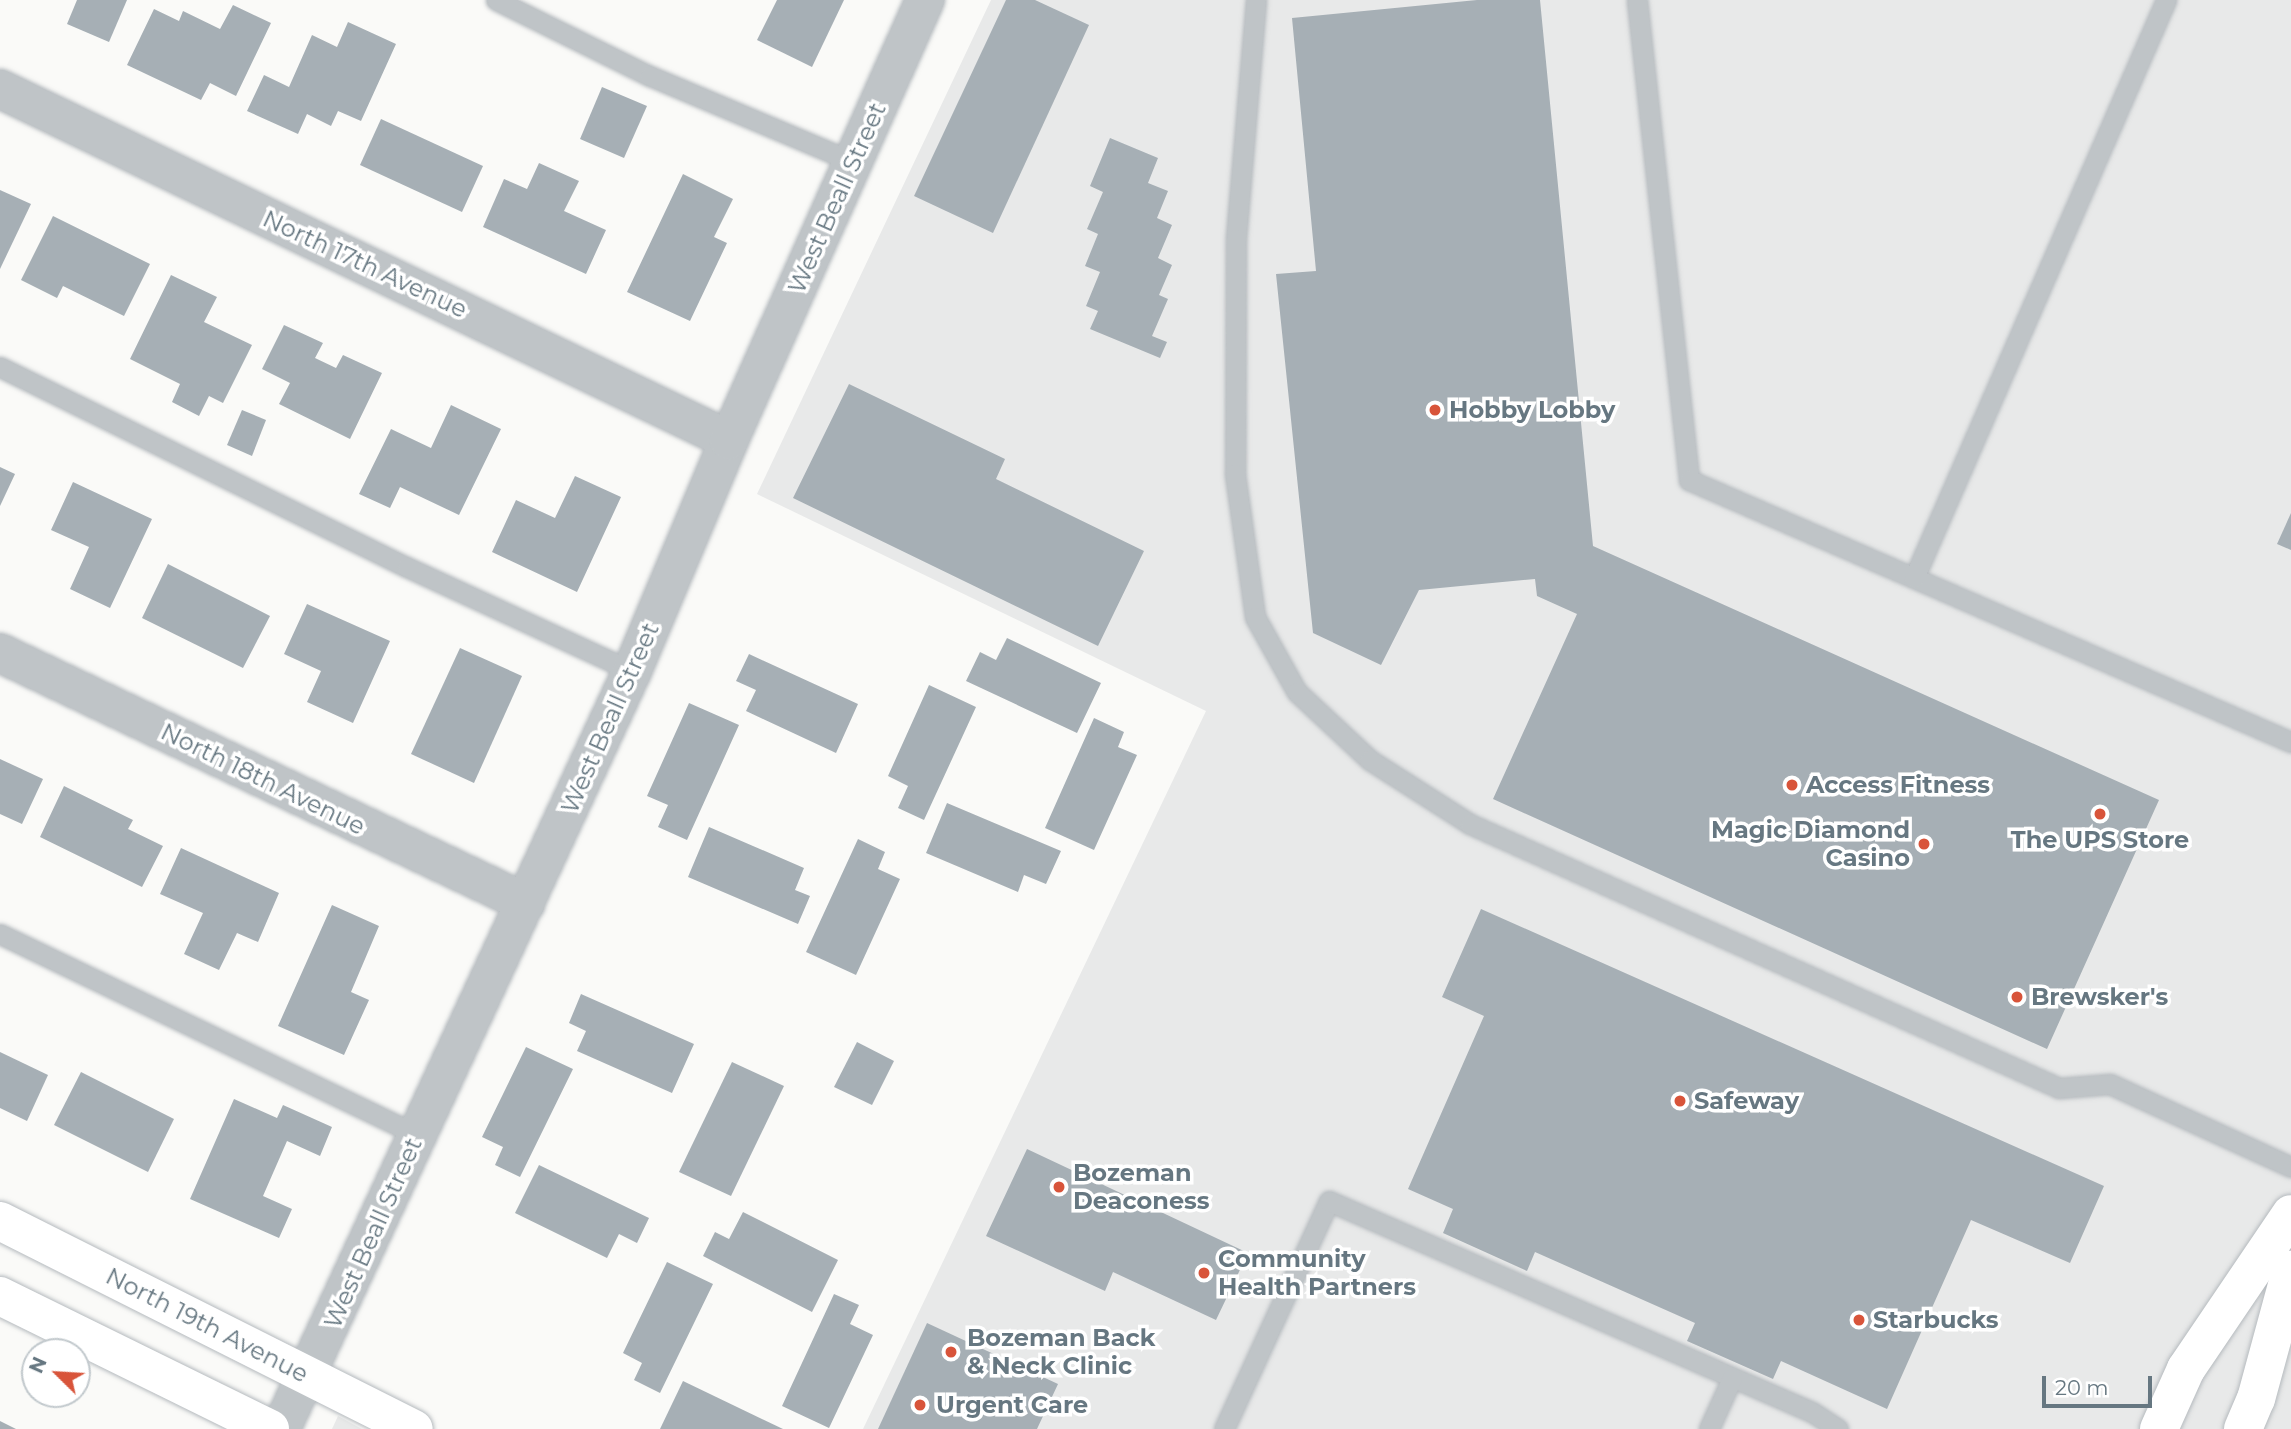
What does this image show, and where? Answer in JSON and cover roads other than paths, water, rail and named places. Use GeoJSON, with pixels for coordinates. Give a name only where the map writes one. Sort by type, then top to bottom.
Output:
{"type":"FeatureCollection","features":[{"type":"Feature","properties":{"kind":"main road"},"geometry":{"type":"LineString","coordinates":[[2159,1429],[2186,1369],[2291,1214]]}},
{"type":"Feature","properties":{"kind":"main road","name":"North 19th Avenue"},"geometry":{"type":"LineString","coordinates":[[0,1221],[414,1429]]}},
{"type":"Feature","properties":{"kind":"main road"},"geometry":{"type":"LineString","coordinates":[[2243,1429],[2256,1399],[2291,1270]]}},
{"type":"Feature","properties":{"kind":"main road"},"geometry":{"type":"LineString","coordinates":[[0,1296],[270,1429]]}},
{"type":"Feature","properties":{"kind":"street","name":"West Beall Street"},"geometry":{"type":"LineString","coordinates":[[281,1429],[632,671],[729,440],[925,0]]}},
{"type":"Feature","properties":{"kind":"street","name":"North 17th Avenue"},"geometry":{"type":"LineString","coordinates":[[0,89],[729,440]]}},
{"type":"Feature","properties":{"kind":"street","name":"North 18th Avenue"},"geometry":{"type":"LineString","coordinates":[[0,653],[526,904]]}},
{"type":"Feature","properties":{"kind":"lane"},"geometry":{"type":"LineString","coordinates":[[496,0],[650,76],[852,161]]}},
{"type":"Feature","properties":{"kind":"lane"},"geometry":{"type":"LineString","coordinates":[[1256,0],[1236,239],[1235,474],[1255,617],[1297,692],[1370,760],[1470,824],[2059,1088],[2110,1084],[2291,1167]]}},
{"type":"Feature","properties":{"kind":"lane"},"geometry":{"type":"LineString","coordinates":[[1637,0],[1689,480],[2291,742]]}},
{"type":"Feature","properties":{"kind":"lane"},"geometry":{"type":"LineString","coordinates":[[1914,578],[2166,0]]}},
{"type":"Feature","properties":{"kind":"lane"},"geometry":{"type":"LineString","coordinates":[[0,367],[407,567],[632,671]]}},
{"type":"Feature","properties":{"kind":"lane"},"geometry":{"type":"LineString","coordinates":[[0,934],[417,1135]]}},
{"type":"Feature","properties":{"kind":"lane"},"geometry":{"type":"LineString","coordinates":[[1224,1429],[1329,1201],[1812,1412],[1838,1429]]}},
{"type":"Feature","properties":{"kind":"lane"},"geometry":{"type":"LineString","coordinates":[[1709,1429],[1732,1378]]}},
{"type":"Feature","properties":{"kind":"place","name":"Hobby Lobby"},"geometry":{"type":"Point","coordinates":[1435,410]}},
{"type":"Feature","properties":{"kind":"place","name":"Access Fitness"},"geometry":{"type":"Point","coordinates":[1792,785]}},
{"type":"Feature","properties":{"kind":"place","name":"The UPS Store"},"geometry":{"type":"Point","coordinates":[2100,814]}},
{"type":"Feature","properties":{"kind":"place","name":"Magic Diamond Casino"},"geometry":{"type":"Point","coordinates":[1924,844]}},
{"type":"Feature","properties":{"kind":"place","name":"Brewsker's"},"geometry":{"type":"Point","coordinates":[2017,997]}},
{"type":"Feature","properties":{"kind":"place","name":"Safeway"},"geometry":{"type":"Point","coordinates":[1680,1101]}},
{"type":"Feature","properties":{"kind":"place","name":"Bozeman Deaconess"},"geometry":{"type":"Point","coordinates":[1059,1187]}},
{"type":"Feature","properties":{"kind":"place","name":"Community Health Partners"},"geometry":{"type":"Point","coordinates":[1204,1273]}},
{"type":"Feature","properties":{"kind":"place","name":"Starbucks"},"geometry":{"type":"Point","coordinates":[1859,1320]}},
{"type":"Feature","properties":{"kind":"place","name":"Bozeman Back & Neck Clinic"},"geometry":{"type":"Point","coordinates":[951,1352]}},
{"type":"Feature","properties":{"kind":"place","name":"Urgent Care"},"geometry":{"type":"Point","coordinates":[920,1405]}}]}
